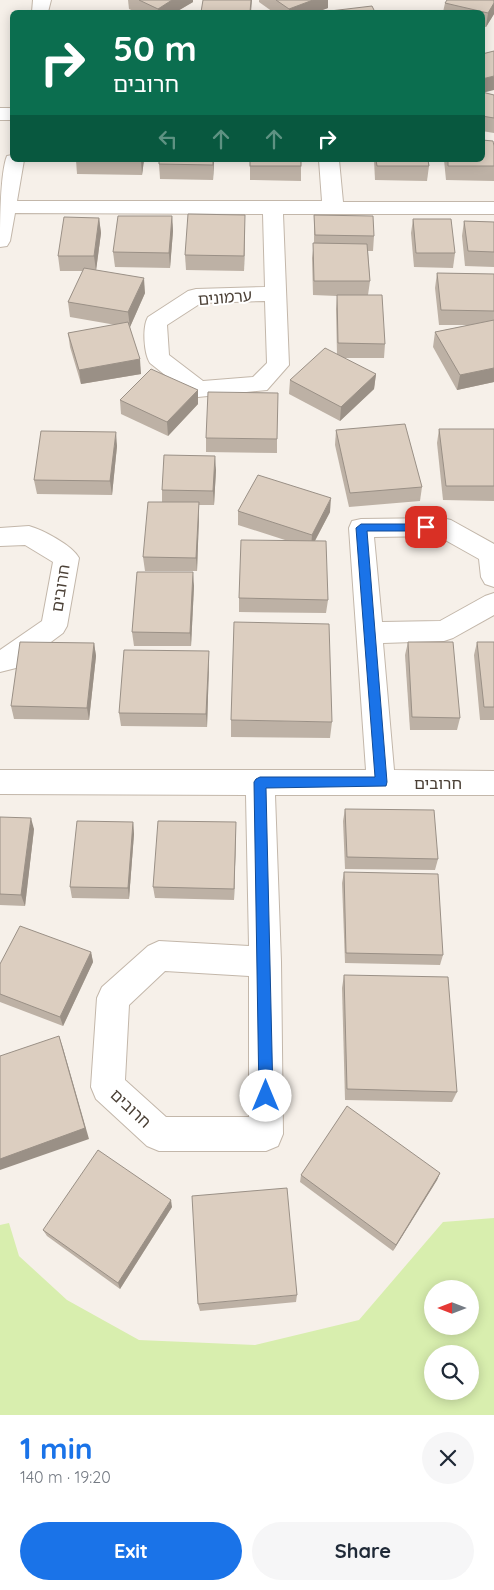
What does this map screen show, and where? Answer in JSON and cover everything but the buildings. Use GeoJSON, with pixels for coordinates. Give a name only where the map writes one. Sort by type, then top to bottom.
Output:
{"type":"FeatureCollection","features":[{"type":"Feature","properties":{"kind":"street"},"geometry":{"type":"LineString","coordinates":[[0,241],[14,162]]}},
{"type":"Feature","properties":{"kind":"street"},"geometry":{"type":"LineString","coordinates":[[329,162],[333,208]]}},
{"type":"Feature","properties":{"kind":"street"},"geometry":{"type":"LineString","coordinates":[[6,207],[494,208]]}},
{"type":"Feature","properties":{"kind":"street","name":"ערמונים"},"geometry":{"type":"LineString","coordinates":[[273,208],[276,294],[278,365],[259,384],[198,389],[158,358],[156,322],[196,296],[276,294]]}},
{"type":"Feature","properties":{"kind":"street"},"geometry":{"type":"LineString","coordinates":[[382,782],[361,528],[442,527],[491,554],[494,577]]}},
{"type":"Feature","properties":{"kind":"street","name":"חרובים"},"geometry":{"type":"LineString","coordinates":[[0,537],[29,535],[66,558],[54,626],[7,660],[0,661]]}},
{"type":"Feature","properties":{"kind":"street"},"geometry":{"type":"LineString","coordinates":[[371,633],[444,630],[494,603]]}},
{"type":"Feature","properties":{"kind":"street","name":"חרובים"},"geometry":{"type":"LineString","coordinates":[[0,782],[494,783]]}},
{"type":"Feature","properties":{"kind":"street","name":"חרובים"},"geometry":{"type":"LineString","coordinates":[[260,782],[265,962],[266,1134],[159,1134],[108,1087],[113,998],[159,956],[265,962]]}},
{"type":"Feature","properties":{"kind":"green space"},"geometry":{"type":"Polygon","coordinates":[[[494,1218],[494,1415],[0,1415],[0,1225],[9,1223],[19,1256],[67,1300],[139,1340],[255,1345],[359,1320],[443,1222],[494,1218]]]}},
{"type":"Feature","properties":{"kind":"route"},"geometry":{"type":"LineString","coordinates":[[266,1096],[265,962],[260,782],[382,782],[361,528],[426,527]]}}]}
